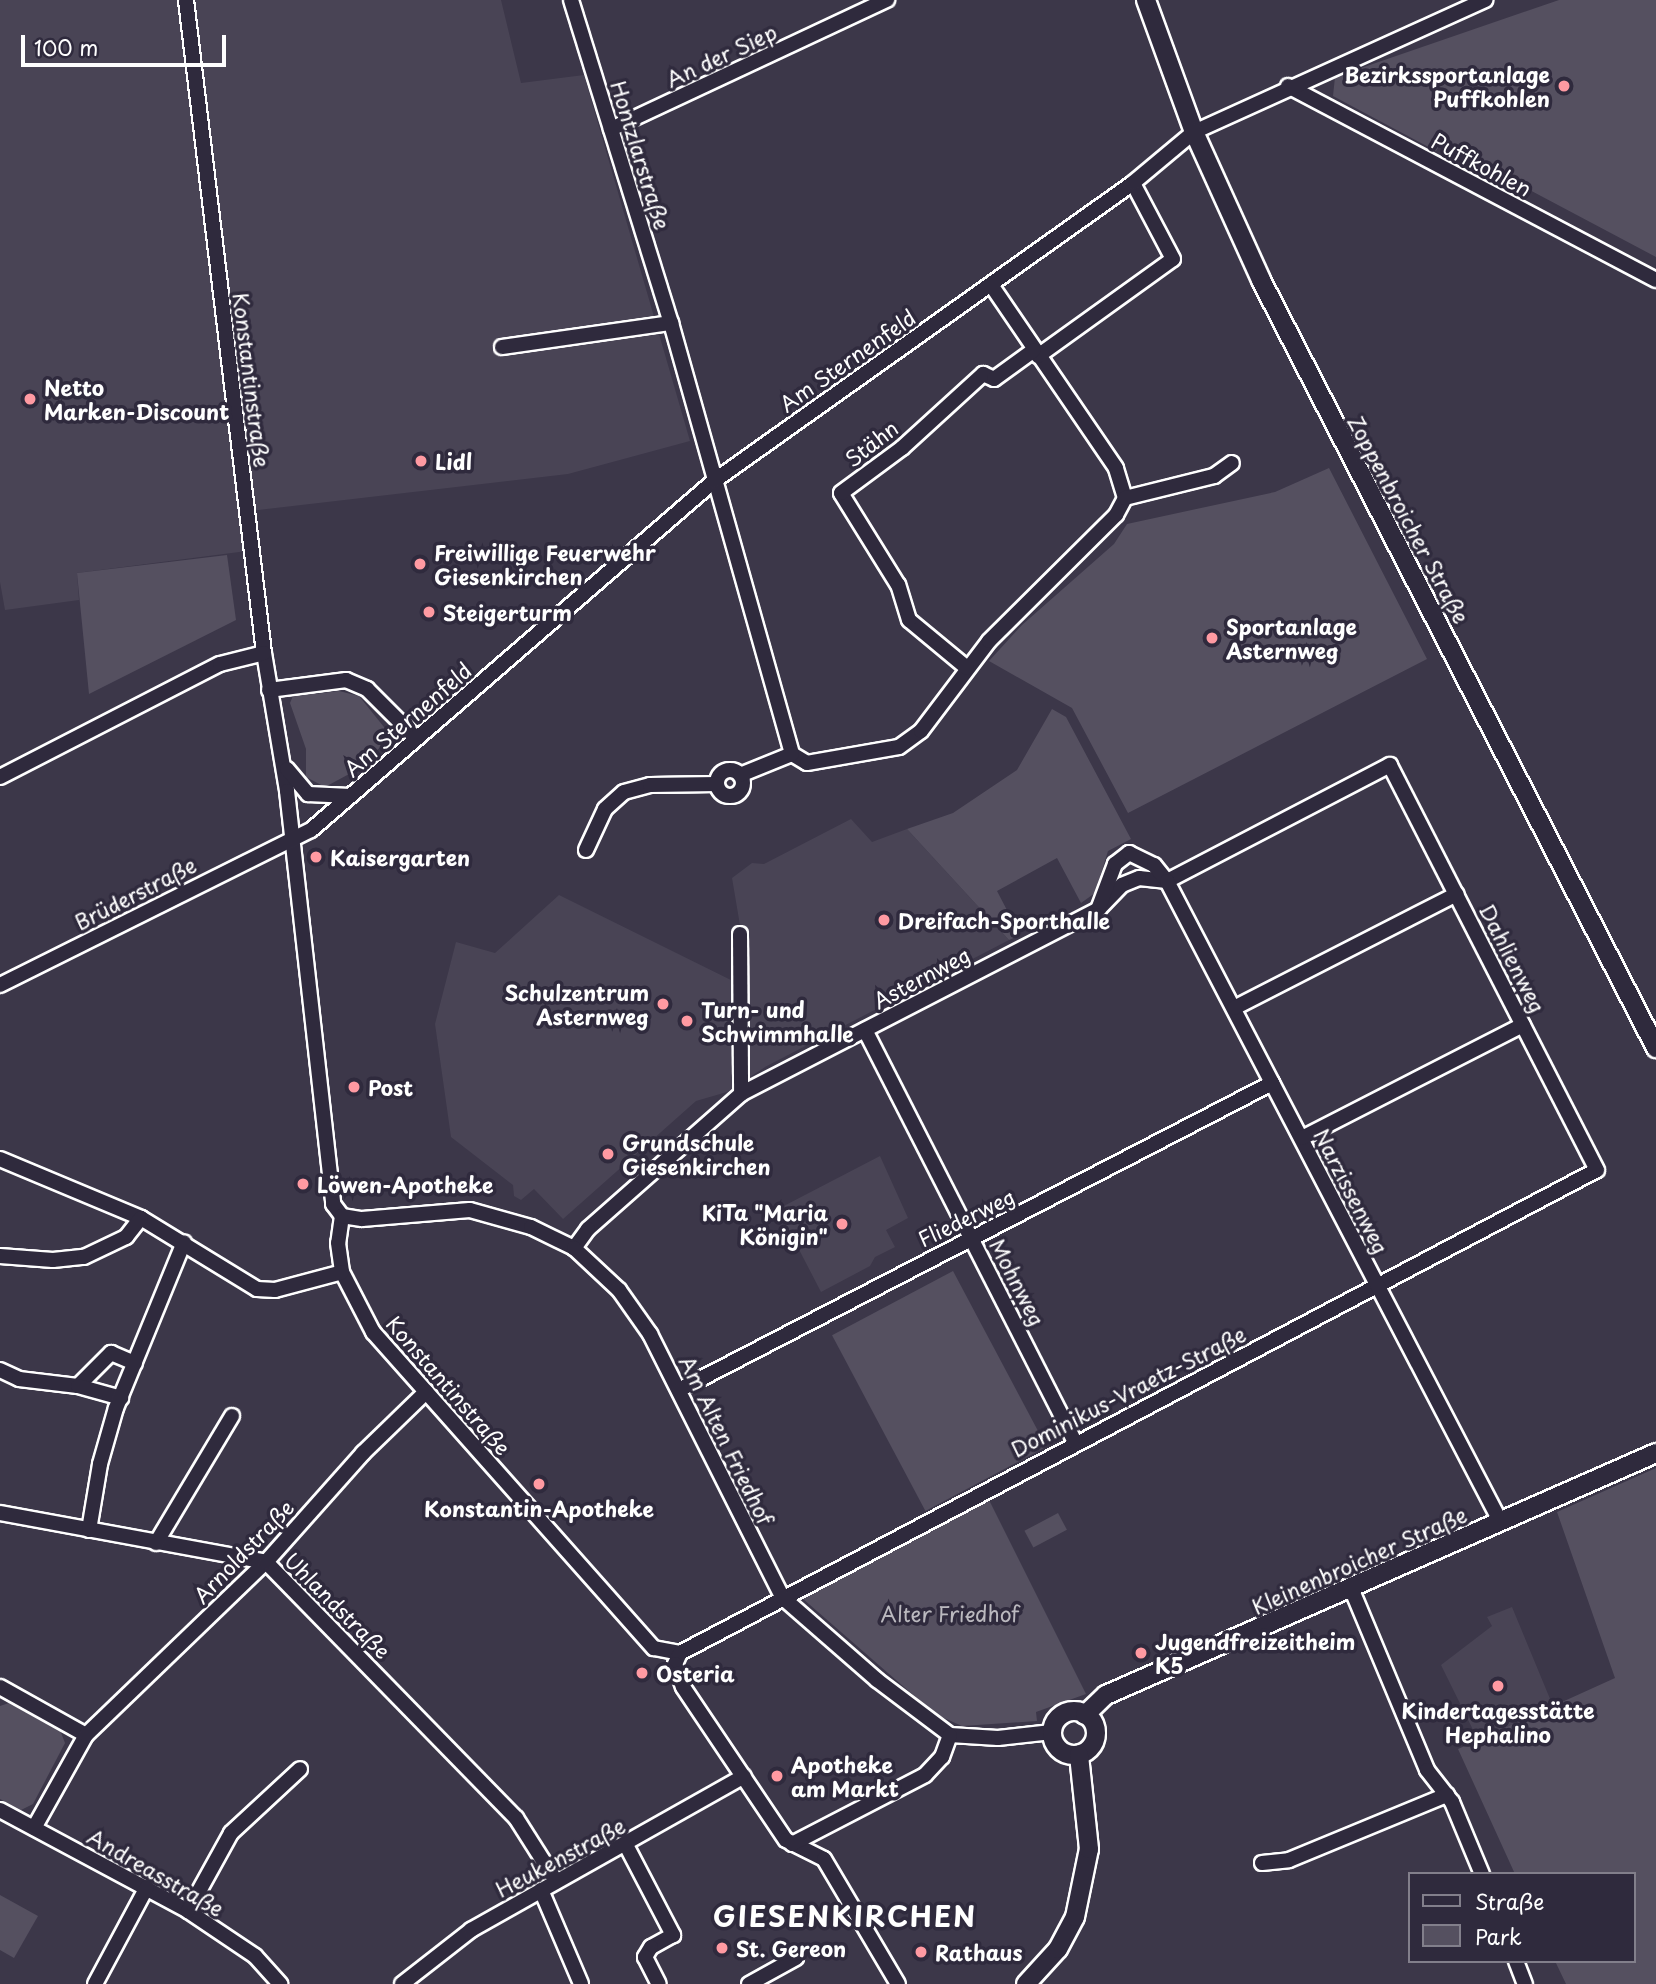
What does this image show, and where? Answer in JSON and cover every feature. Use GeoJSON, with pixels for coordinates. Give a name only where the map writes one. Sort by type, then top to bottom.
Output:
{"type":"FeatureCollection","features":[{"type":"Feature","properties":{"kind":"main road","name":"Zoppenbroicher Straße"},"geometry":{"type":"LineString","coordinates":[[1146,0],[1194,132],[1261,280],[1656,1048]]}},
{"type":"Feature","properties":{"kind":"main road","name":"Kleinenbroicher Straße"},"geometry":{"type":"LineString","coordinates":[[1085,1714],[1106,1695],[1656,1453]]}},
{"type":"Feature","properties":{"kind":"main road"},"geometry":{"type":"LineString","coordinates":[[1085,1714],[1094,1724],[1096,1737],[1090,1748],[1079,1755],[1058,1748],[1052,1732],[1062,1715],[1085,1714]]}},
{"type":"Feature","properties":{"kind":"main road"},"geometry":{"type":"LineString","coordinates":[[1027,1984],[1058,1949],[1075,1917],[1089,1849],[1079,1755]]}},
{"type":"Feature","properties":{"kind":"street","name":"Konstantinstraße"},"geometry":{"type":"LineString","coordinates":[[186,0],[264,653],[283,763],[289,840],[333,1204],[342,1216],[338,1242],[342,1272],[373,1332],[426,1392],[654,1648],[680,1653]]}},
{"type":"Feature","properties":{"kind":"street","name":"Hontzlarstraße"},"geometry":{"type":"LineString","coordinates":[[571,0],[671,323],[715,481]]}},
{"type":"Feature","properties":{"kind":"street","name":"An der Siep"},"geometry":{"type":"LineString","coordinates":[[611,129],[887,0]]}},
{"type":"Feature","properties":{"kind":"street","name":"Am Sternenfeld"},"geometry":{"type":"LineString","coordinates":[[289,840],[311,830],[715,481],[1133,183],[1194,132],[1288,86],[1485,0]]}},
{"type":"Feature","properties":{"kind":"street","name":"Puffkohlen"},"geometry":{"type":"LineString","coordinates":[[1288,86],[1656,279]]}},
{"type":"Feature","properties":{"kind":"street"},"geometry":{"type":"LineString","coordinates":[[1036,353],[1173,259],[1133,183]]}},
{"type":"Feature","properties":{"kind":"street"},"geometry":{"type":"LineString","coordinates":[[715,481],[792,754],[807,762],[899,747],[921,731],[967,668],[1116,515],[1125,498],[1116,468],[991,285]]}},
{"type":"Feature","properties":{"kind":"street"},"geometry":{"type":"LineString","coordinates":[[502,347],[671,323]]}},
{"type":"Feature","properties":{"kind":"street","name":"Stähn"},"geometry":{"type":"LineString","coordinates":[[967,668],[909,620],[898,585],[841,493],[902,448],[983,374],[993,379],[1036,353]]}},
{"type":"Feature","properties":{"kind":"street"},"geometry":{"type":"LineString","coordinates":[[1125,498],[1214,476],[1231,463]]}},
{"type":"Feature","properties":{"kind":"street"},"geometry":{"type":"LineString","coordinates":[[0,777],[220,664],[264,653]]}},
{"type":"Feature","properties":{"kind":"street"},"geometry":{"type":"LineString","coordinates":[[269,690],[346,680],[367,689],[416,738]]}},
{"type":"Feature","properties":{"kind":"street"},"geometry":{"type":"LineString","coordinates":[[717,784],[725,771],[740,775],[792,754]]}},
{"type":"Feature","properties":{"kind":"street","name":"Konstantinstraße"},"geometry":{"type":"LineString","coordinates":[[283,763],[308,793],[350,796]]}},
{"type":"Feature","properties":{"kind":"street","name":"Asternweg"},"geometry":{"type":"LineString","coordinates":[[574,1248],[589,1229],[741,1094],[1098,909],[1122,885],[1139,877],[1167,881],[1390,765]]}},
{"type":"Feature","properties":{"kind":"street","name":"Dahlienweg"},"geometry":{"type":"LineString","coordinates":[[1390,765],[1597,1170]]}},
{"type":"Feature","properties":{"kind":"street"},"geometry":{"type":"LineString","coordinates":[[717,784],[726,796],[734,796],[743,783],[740,775]]}},
{"type":"Feature","properties":{"kind":"street"},"geometry":{"type":"LineString","coordinates":[[586,850],[605,809],[624,792],[650,785],[717,784]]}},
{"type":"Feature","properties":{"kind":"street","name":"Brüderstraße"},"geometry":{"type":"LineString","coordinates":[[0,985],[289,840]]}},
{"type":"Feature","properties":{"kind":"street"},"geometry":{"type":"LineString","coordinates":[[1098,909],[1121,856],[1138,853],[1167,881]]}},
{"type":"Feature","properties":{"kind":"street","name":"Narzissenweg"},"geometry":{"type":"LineString","coordinates":[[1167,881],[1500,1521]]}},
{"type":"Feature","properties":{"kind":"street"},"geometry":{"type":"LineString","coordinates":[[1234,1008],[1457,894]]}},
{"type":"Feature","properties":{"kind":"street"},"geometry":{"type":"LineString","coordinates":[[740,934],[741,1094]]}},
{"type":"Feature","properties":{"kind":"street"},"geometry":{"type":"LineString","coordinates":[[1302,1138],[1523,1025]]}},
{"type":"Feature","properties":{"kind":"street","name":"Mohnweg"},"geometry":{"type":"LineString","coordinates":[[865,1030],[1075,1442]]}},
{"type":"Feature","properties":{"kind":"street","name":"Fliederweg"},"geometry":{"type":"LineString","coordinates":[[679,1390],[1272,1083]]}},
{"type":"Feature","properties":{"kind":"street"},"geometry":{"type":"LineString","coordinates":[[0,1159],[141,1218],[263,1290],[342,1272]]}},
{"type":"Feature","properties":{"kind":"street","name":"Dominikus-Vraetz-Straße"},"geometry":{"type":"LineString","coordinates":[[680,1653],[1075,1442],[1597,1170]]}},
{"type":"Feature","properties":{"kind":"street","name":"Am Alten Friedhof"},"geometry":{"type":"LineString","coordinates":[[342,1216],[362,1220],[470,1210],[531,1227],[574,1248],[633,1308],[679,1390],[782,1597],[877,1680],[950,1735]]}},
{"type":"Feature","properties":{"kind":"street"},"geometry":{"type":"LineString","coordinates":[[0,1256],[53,1260],[84,1256],[126,1237],[141,1218]]}},
{"type":"Feature","properties":{"kind":"street"},"geometry":{"type":"LineString","coordinates":[[89,1530],[100,1464],[121,1398],[184,1242]]}},
{"type":"Feature","properties":{"kind":"street"},"geometry":{"type":"LineString","coordinates":[[78,1386],[111,1353],[135,1363]]}},
{"type":"Feature","properties":{"kind":"street"},"geometry":{"type":"LineString","coordinates":[[0,1370],[19,1380],[78,1386],[121,1398]]}},
{"type":"Feature","properties":{"kind":"street","name":"Arnoldstraße"},"geometry":{"type":"LineString","coordinates":[[34,1828],[86,1735],[266,1562],[363,1453],[426,1392]]}},
{"type":"Feature","properties":{"kind":"street"},"geometry":{"type":"LineString","coordinates":[[156,1543],[232,1416]]}},
{"type":"Feature","properties":{"kind":"street","name":"Uhlandstraße"},"geometry":{"type":"LineString","coordinates":[[0,1513],[266,1562],[516,1818],[556,1881]]}},
{"type":"Feature","properties":{"kind":"street"},"geometry":{"type":"LineString","coordinates":[[1351,1588],[1427,1770],[1447,1795],[1481,1872]]}},
{"type":"Feature","properties":{"kind":"street"},"geometry":{"type":"LineString","coordinates":[[680,1653],[676,1664],[679,1679],[792,1844],[824,1859],[898,1984]]}},
{"type":"Feature","properties":{"kind":"street"},"geometry":{"type":"LineString","coordinates":[[0,1687],[86,1735]]}},
{"type":"Feature","properties":{"kind":"street"},"geometry":{"type":"LineString","coordinates":[[792,1844],[822,1831],[900,1788],[933,1766],[950,1735],[998,1738],[1052,1732]]}},
{"type":"Feature","properties":{"kind":"street"},"geometry":{"type":"LineString","coordinates":[[188,1911],[231,1833],[300,1769]]}},
{"type":"Feature","properties":{"kind":"street","name":"Heukenstraße"},"geometry":{"type":"LineString","coordinates":[[402,1984],[471,1930],[626,1845],[744,1776]]}},
{"type":"Feature","properties":{"kind":"street"},"geometry":{"type":"LineString","coordinates":[[1262,1863],[1289,1860],[1447,1795]]}},
{"type":"Feature","properties":{"kind":"street","name":"Andreasstraße"},"geometry":{"type":"LineString","coordinates":[[0,1810],[147,1886],[188,1911],[255,1956],[280,1984]]}},
{"type":"Feature","properties":{"kind":"street"},"geometry":{"type":"LineString","coordinates":[[626,1845],[673,1935],[651,1947],[645,1957],[659,1984]]}},
{"type":"Feature","properties":{"kind":"street"},"geometry":{"type":"LineString","coordinates":[[95,1984],[147,1886]]}},
{"type":"Feature","properties":{"kind":"street"},"geometry":{"type":"LineString","coordinates":[[541,1890],[581,1984]]}},
{"type":"Feature","properties":{"kind":"street"},"geometry":{"type":"LineString","coordinates":[[749,1984],[796,1958]]}},
{"type":"Feature","properties":{"kind":"street"},"geometry":{"type":"LineString","coordinates":[[1517,1963],[1525,1984]]}},
{"type":"Feature","properties":{"kind":"shaded area"},"geometry":{"type":"Polygon","coordinates":[[[0,0],[501,0],[521,83],[584,75],[690,441],[568,474],[241,512],[247,551],[77,573],[79,600],[5,610],[0,582],[0,0]]]}},
{"type":"Feature","properties":{"kind":"shaded area","name":"Schulzentrum Asternweg"},"geometry":{"type":"Polygon","coordinates":[[[851,819],[872,842],[907,829],[1009,940],[765,1067],[727,1092],[696,1101],[563,1219],[534,1189],[521,1200],[514,1196],[513,1185],[451,1137],[435,1024],[456,942],[495,953],[559,895],[741,985],[743,943],[732,878],[752,863],[764,864],[851,819]]]}},
{"type":"Feature","properties":{"kind":"shaded area","name":"KiTa \"Maria Königin\""},"geometry":{"type":"Polygon","coordinates":[[[880,1156],[908,1218],[886,1230],[895,1247],[875,1257],[870,1266],[821,1292],[778,1209],[880,1156]]]}},
{"type":"Feature","properties":{"kind":"shaded area","name":"Kindertagesstätte Hephalino"},"geometry":{"type":"Polygon","coordinates":[[[1512,1607],[1553,1706],[1478,1740],[1441,1665],[1492,1626],[1487,1617],[1512,1607]]]}},
{"type":"Feature","properties":{"kind":"green space","name":"Bezirkssportanlage Puffkohlen"},"geometry":{"type":"Polygon","coordinates":[[[1559,0],[1656,0],[1656,257],[1441,143],[1436,151],[1333,96],[1335,77],[1559,0]]]}},
{"type":"Feature","properties":{"kind":"green space","name":"Sportanlage Asternweg"},"geometry":{"type":"Polygon","coordinates":[[[1329,468],[1427,659],[1128,813],[1072,708],[989,661],[1022,625],[1114,544],[1127,524],[1275,492],[1329,468]]]}},
{"type":"Feature","properties":{"kind":"green space"},"geometry":{"type":"Polygon","coordinates":[[[227,555],[236,620],[89,694],[77,573],[227,555]]]}},
{"type":"Feature","properties":{"kind":"green space"},"geometry":{"type":"Polygon","coordinates":[[[311,687],[315,694],[339,691],[359,696],[392,737],[351,773],[325,787],[306,777],[306,749],[290,703],[295,691],[311,687]]]}},
{"type":"Feature","properties":{"kind":"green space"},"geometry":{"type":"Polygon","coordinates":[[[1052,709],[1066,717],[1131,839],[1108,851],[1095,893],[1081,903],[1057,858],[997,891],[1020,935],[1009,940],[907,829],[953,813],[1017,770],[1052,709]]]}},
{"type":"Feature","properties":{"kind":"green space"},"geometry":{"type":"Polygon","coordinates":[[[953,1271],[1046,1447],[925,1511],[832,1335],[953,1271]]]}},
{"type":"Feature","properties":{"kind":"green space"},"geometry":{"type":"Polygon","coordinates":[[[1656,1468],[1656,1984],[1566,1984],[1556,1963],[1635,1963],[1635,1872],[1514,1872],[1458,1749],[1615,1678],[1557,1512],[1656,1468]]]}},
{"type":"Feature","properties":{"kind":"green space","name":"Alter Friedhof"},"geometry":{"type":"Polygon","coordinates":[[[986,1494],[1086,1694],[1036,1712],[1037,1721],[962,1726],[935,1714],[802,1598],[986,1494]]]}},
{"type":"Feature","properties":{"kind":"green space"},"geometry":{"type":"Polygon","coordinates":[[[1058,1513],[1067,1530],[1033,1548],[1024,1531],[1058,1513]]]}},
{"type":"Feature","properties":{"kind":"green space"},"geometry":{"type":"Polygon","coordinates":[[[9,1703],[60,1730],[65,1743],[33,1804],[21,1810],[0,1799],[0,1706],[9,1703]]]}},
{"type":"Feature","properties":{"kind":"green space"},"geometry":{"type":"Polygon","coordinates":[[[0,1895],[38,1916],[14,1958],[0,1950],[0,1895]]]}},
{"type":"Feature","properties":{"kind":"place","name":"Bezirkssportanlage Puffkohlen"},"geometry":{"type":"Point","coordinates":[1564,86]}},
{"type":"Feature","properties":{"kind":"place","name":"Netto Marken-Discount"},"geometry":{"type":"Point","coordinates":[30,399]}},
{"type":"Feature","properties":{"kind":"place","name":"Lidl"},"geometry":{"type":"Point","coordinates":[421,461]}},
{"type":"Feature","properties":{"kind":"place","name":"Freiwillige Feuerwehr Giesenkirchen"},"geometry":{"type":"Point","coordinates":[420,564]}},
{"type":"Feature","properties":{"kind":"place","name":"Steigerturm"},"geometry":{"type":"Point","coordinates":[429,612]}},
{"type":"Feature","properties":{"kind":"place","name":"Sportanlage Asternweg"},"geometry":{"type":"Point","coordinates":[1212,638]}},
{"type":"Feature","properties":{"kind":"place","name":"Kaisergarten"},"geometry":{"type":"Point","coordinates":[316,857]}},
{"type":"Feature","properties":{"kind":"place","name":"Dreifach-Sporthalle"},"geometry":{"type":"Point","coordinates":[884,920]}},
{"type":"Feature","properties":{"kind":"place","name":"Schulzentrum Asternweg"},"geometry":{"type":"Point","coordinates":[663,1004]}},
{"type":"Feature","properties":{"kind":"place","name":"Turn- und Schwimmhalle"},"geometry":{"type":"Point","coordinates":[687,1021]}},
{"type":"Feature","properties":{"kind":"place","name":"Post"},"geometry":{"type":"Point","coordinates":[354,1087]}},
{"type":"Feature","properties":{"kind":"place","name":"Grundschule Giesenkirchen"},"geometry":{"type":"Point","coordinates":[608,1154]}},
{"type":"Feature","properties":{"kind":"place","name":"Löwen-Apotheke"},"geometry":{"type":"Point","coordinates":[303,1184]}},
{"type":"Feature","properties":{"kind":"place","name":"KiTa \"Maria Königin\""},"geometry":{"type":"Point","coordinates":[842,1224]}},
{"type":"Feature","properties":{"kind":"place","name":"Konstantin-Apotheke"},"geometry":{"type":"Point","coordinates":[539,1484]}},
{"type":"Feature","properties":{"kind":"place","name":"Jugendfreizeitheim K5"},"geometry":{"type":"Point","coordinates":[1141,1653]}},
{"type":"Feature","properties":{"kind":"place","name":"Osteria"},"geometry":{"type":"Point","coordinates":[642,1673]}},
{"type":"Feature","properties":{"kind":"place","name":"Kindertagesstätte Hephalino"},"geometry":{"type":"Point","coordinates":[1498,1686]}},
{"type":"Feature","properties":{"kind":"place","name":"Apotheke am Markt"},"geometry":{"type":"Point","coordinates":[777,1776]}},
{"type":"Feature","properties":{"kind":"place","name":"St. Gereon"},"geometry":{"type":"Point","coordinates":[722,1948]}},
{"type":"Feature","properties":{"kind":"place","name":"Rathaus"},"geometry":{"type":"Point","coordinates":[921,1952]}},
{"type":"Feature","properties":{"kind":"district","name":"GIESENKIRCHEN"},"geometry":{"type":"Point","coordinates":[845,1916]}}]}
